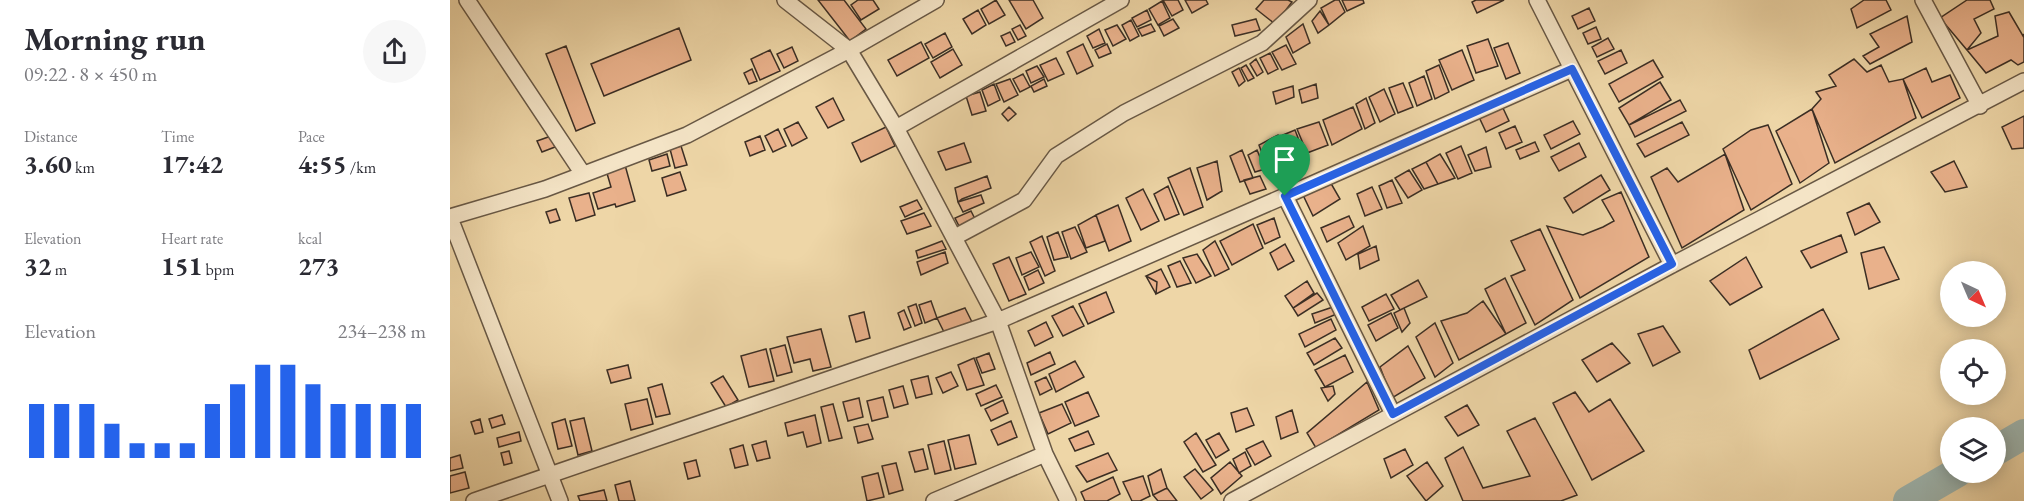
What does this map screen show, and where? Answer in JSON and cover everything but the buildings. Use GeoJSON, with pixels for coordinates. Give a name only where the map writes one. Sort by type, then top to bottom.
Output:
{"type":"FeatureCollection","features":[{"type":"Feature","properties":{"kind":"street"},"geometry":{"type":"LineString","coordinates":[[467,0],[583,174]]}},
{"type":"Feature","properties":{"kind":"street"},"geometry":{"type":"LineString","coordinates":[[785,0],[849,51],[896,128],[998,321],[1045,454],[1068,501]]}},
{"type":"Feature","properties":{"kind":"street"},"geometry":{"type":"LineString","coordinates":[[560,501],[450,218],[545,189],[687,135],[849,51],[936,0]]}},
{"type":"Feature","properties":{"kind":"street"},"geometry":{"type":"LineString","coordinates":[[896,128],[1120,0]]}},
{"type":"Feature","properties":{"kind":"street"},"geometry":{"type":"LineString","coordinates":[[955,237],[1024,200],[1056,156],[1124,113],[1262,43],[1310,0]]}},
{"type":"Feature","properties":{"kind":"street"},"geometry":{"type":"LineString","coordinates":[[1537,0],[1672,264]]}},
{"type":"Feature","properties":{"kind":"street"},"geometry":{"type":"LineString","coordinates":[[1923,0],[1980,106]]}},
{"type":"Feature","properties":{"kind":"street"},"geometry":{"type":"LineString","coordinates":[[474,501],[998,321],[1572,69]]}},
{"type":"Feature","properties":{"kind":"street"},"geometry":{"type":"LineString","coordinates":[[1232,501],[1672,264],[1980,106],[2024,81]]}},
{"type":"Feature","properties":{"kind":"street"},"geometry":{"type":"LineString","coordinates":[[1285,196],[1393,414]]}},
{"type":"Feature","properties":{"kind":"street"},"geometry":{"type":"LineString","coordinates":[[934,501],[1045,454]]}},
{"type":"Feature","properties":{"kind":"waterway"},"geometry":{"type":"LineString","coordinates":[[2006,445],[2024,434]]}},
{"type":"Feature","properties":{"kind":"waterway"},"geometry":{"type":"LineString","coordinates":[[1908,501],[1940,482]]}},
{"type":"Feature","properties":{"kind":"route"},"geometry":{"type":"LineString","coordinates":[[1572,69],[1672,264],[1393,414],[1285,196],[1572,69]]}}]}
